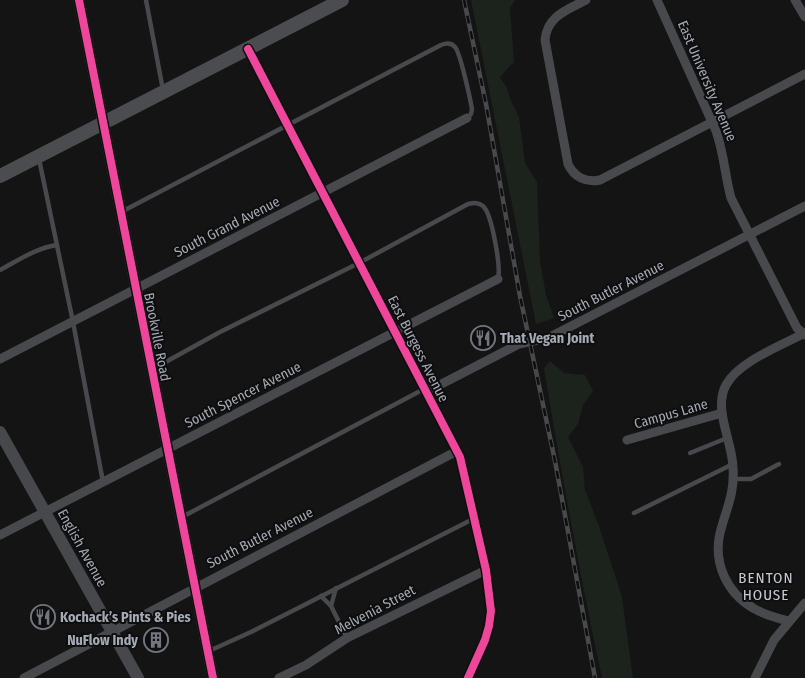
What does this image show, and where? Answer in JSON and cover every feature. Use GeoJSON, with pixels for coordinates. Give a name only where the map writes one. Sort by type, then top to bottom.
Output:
{"type":"FeatureCollection","features":[{"type":"Feature","properties":{"kind":"main road"},"geometry":{"type":"LineString","coordinates":[[0,176],[342,0]]}},
{"type":"Feature","properties":{"kind":"main road","name":"English Avenue"},"geometry":{"type":"LineString","coordinates":[[0,432],[138,678]]}},
{"type":"Feature","properties":{"kind":"street","name":"Brookville Road"},"geometry":{"type":"LineString","coordinates":[[79,0],[213,678]]}},
{"type":"Feature","properties":{"kind":"street"},"geometry":{"type":"LineString","coordinates":[[586,0],[558,14],[545,32],[545,40],[568,164],[575,174],[588,181],[600,180],[805,74]]}},
{"type":"Feature","properties":{"kind":"street","name":"East University Avenue"},"geometry":{"type":"LineString","coordinates":[[657,0],[722,148],[726,179],[731,198],[797,328],[804,334]]}},
{"type":"Feature","properties":{"kind":"street"},"geometry":{"type":"LineString","coordinates":[[795,0],[805,16]]}},
{"type":"Feature","properties":{"kind":"street","name":"East Burgess Avenue"},"geometry":{"type":"LineString","coordinates":[[248,49],[461,460],[486,570],[490,599],[489,626],[485,640],[468,678]]}},
{"type":"Feature","properties":{"kind":"street","name":"South Grand Avenue"},"geometry":{"type":"LineString","coordinates":[[0,359],[467,118]]}},
{"type":"Feature","properties":{"kind":"street","name":"South Butler Avenue"},"geometry":{"type":"LineString","coordinates":[[425,390],[519,344],[548,338],[805,206]]}},
{"type":"Feature","properties":{"kind":"street","name":"South Spencer Avenue"},"geometry":{"type":"LineString","coordinates":[[0,535],[498,278]]}},
{"type":"Feature","properties":{"kind":"street"},"geometry":{"type":"LineString","coordinates":[[789,621],[764,613],[750,606],[732,591],[724,577],[719,562],[718,547],[732,494],[733,479],[733,464],[721,402],[725,387],[736,370],[804,334]]}},
{"type":"Feature","properties":{"kind":"street","name":"Campus Lane"},"geometry":{"type":"LineString","coordinates":[[627,440],[722,413]]}},
{"type":"Feature","properties":{"kind":"street","name":"South Butler Avenue"},"geometry":{"type":"LineString","coordinates":[[24,678],[37,675],[112,632],[457,451]]}},
{"type":"Feature","properties":{"kind":"street","name":"Melvenia Street"},"geometry":{"type":"LineString","coordinates":[[279,678],[300,669],[348,638],[486,570]]}},
{"type":"Feature","properties":{"kind":"street"},"geometry":{"type":"LineString","coordinates":[[755,678],[766,654],[789,621],[805,604]]}},
{"type":"Feature","properties":{"kind":"lane"},"geometry":{"type":"LineString","coordinates":[[147,1],[164,93]]}},
{"type":"Feature","properties":{"kind":"lane"},"geometry":{"type":"LineString","coordinates":[[120,213],[440,45],[449,43],[454,45],[459,53],[472,109],[471,114],[467,118]]}},
{"type":"Feature","properties":{"kind":"lane"},"geometry":{"type":"LineString","coordinates":[[38,156],[73,322],[103,482]]}},
{"type":"Feature","properties":{"kind":"lane"},"geometry":{"type":"LineString","coordinates":[[151,370],[220,332],[359,262],[462,207],[476,203],[482,205],[488,214],[498,268],[498,278]]}},
{"type":"Feature","properties":{"kind":"lane"},"geometry":{"type":"LineString","coordinates":[[0,270],[34,251],[57,245]]}},
{"type":"Feature","properties":{"kind":"lane"},"geometry":{"type":"LineString","coordinates":[[181,518],[425,390]]}},
{"type":"Feature","properties":{"kind":"lane"},"geometry":{"type":"LineString","coordinates":[[690,453],[728,438]]}},
{"type":"Feature","properties":{"kind":"lane"},"geometry":{"type":"LineString","coordinates":[[634,513],[733,464]]}},
{"type":"Feature","properties":{"kind":"lane"},"geometry":{"type":"LineString","coordinates":[[733,479],[751,478],[779,464]]}},
{"type":"Feature","properties":{"kind":"lane"},"geometry":{"type":"LineString","coordinates":[[208,652],[475,518]]}},
{"type":"Feature","properties":{"kind":"lane"},"geometry":{"type":"LineString","coordinates":[[331,606],[336,588]]}},
{"type":"Feature","properties":{"kind":"lane"},"geometry":{"type":"LineString","coordinates":[[321,596],[331,606],[348,638]]}},
{"type":"Feature","properties":{"kind":"shaded area"},"geometry":{"type":"Polygon","coordinates":[[[471,0],[515,0],[510,8],[514,62],[500,77],[507,88],[519,117],[525,163],[537,182],[540,261],[546,295],[554,318],[536,324],[471,0]]]}},
{"type":"Feature","properties":{"kind":"shaded area"},"geometry":{"type":"Polygon","coordinates":[[[550,361],[564,373],[585,375],[593,391],[583,405],[578,424],[568,437],[583,467],[585,490],[622,597],[633,678],[602,678],[571,523],[544,368],[550,361]]]}},
{"type":"Feature","properties":{"kind":"railway"},"geometry":{"type":"LineString","coordinates":[[464,0],[486,104],[520,296],[555,461],[595,678]]}},
{"type":"Feature","properties":{"kind":"cycle path"},"geometry":{"type":"LineString","coordinates":[[79,0],[213,678]]}},
{"type":"Feature","properties":{"kind":"cycle path"},"geometry":{"type":"LineString","coordinates":[[248,49],[460,457],[486,570],[491,611],[485,640],[468,678]]}},
{"type":"Feature","properties":{"kind":"place","name":"That Vegan Joint"},"geometry":{"type":"Point","coordinates":[483,338]}},
{"type":"Feature","properties":{"kind":"place","name":"Kochack’s Pints & Pies"},"geometry":{"type":"Point","coordinates":[43,617]}},
{"type":"Feature","properties":{"kind":"place","name":"NuFlow Indy"},"geometry":{"type":"Point","coordinates":[156,640]}},
{"type":"Feature","properties":{"kind":"district","name":"BENTON HOUSE"},"geometry":{"type":"Point","coordinates":[766,586]}}]}
